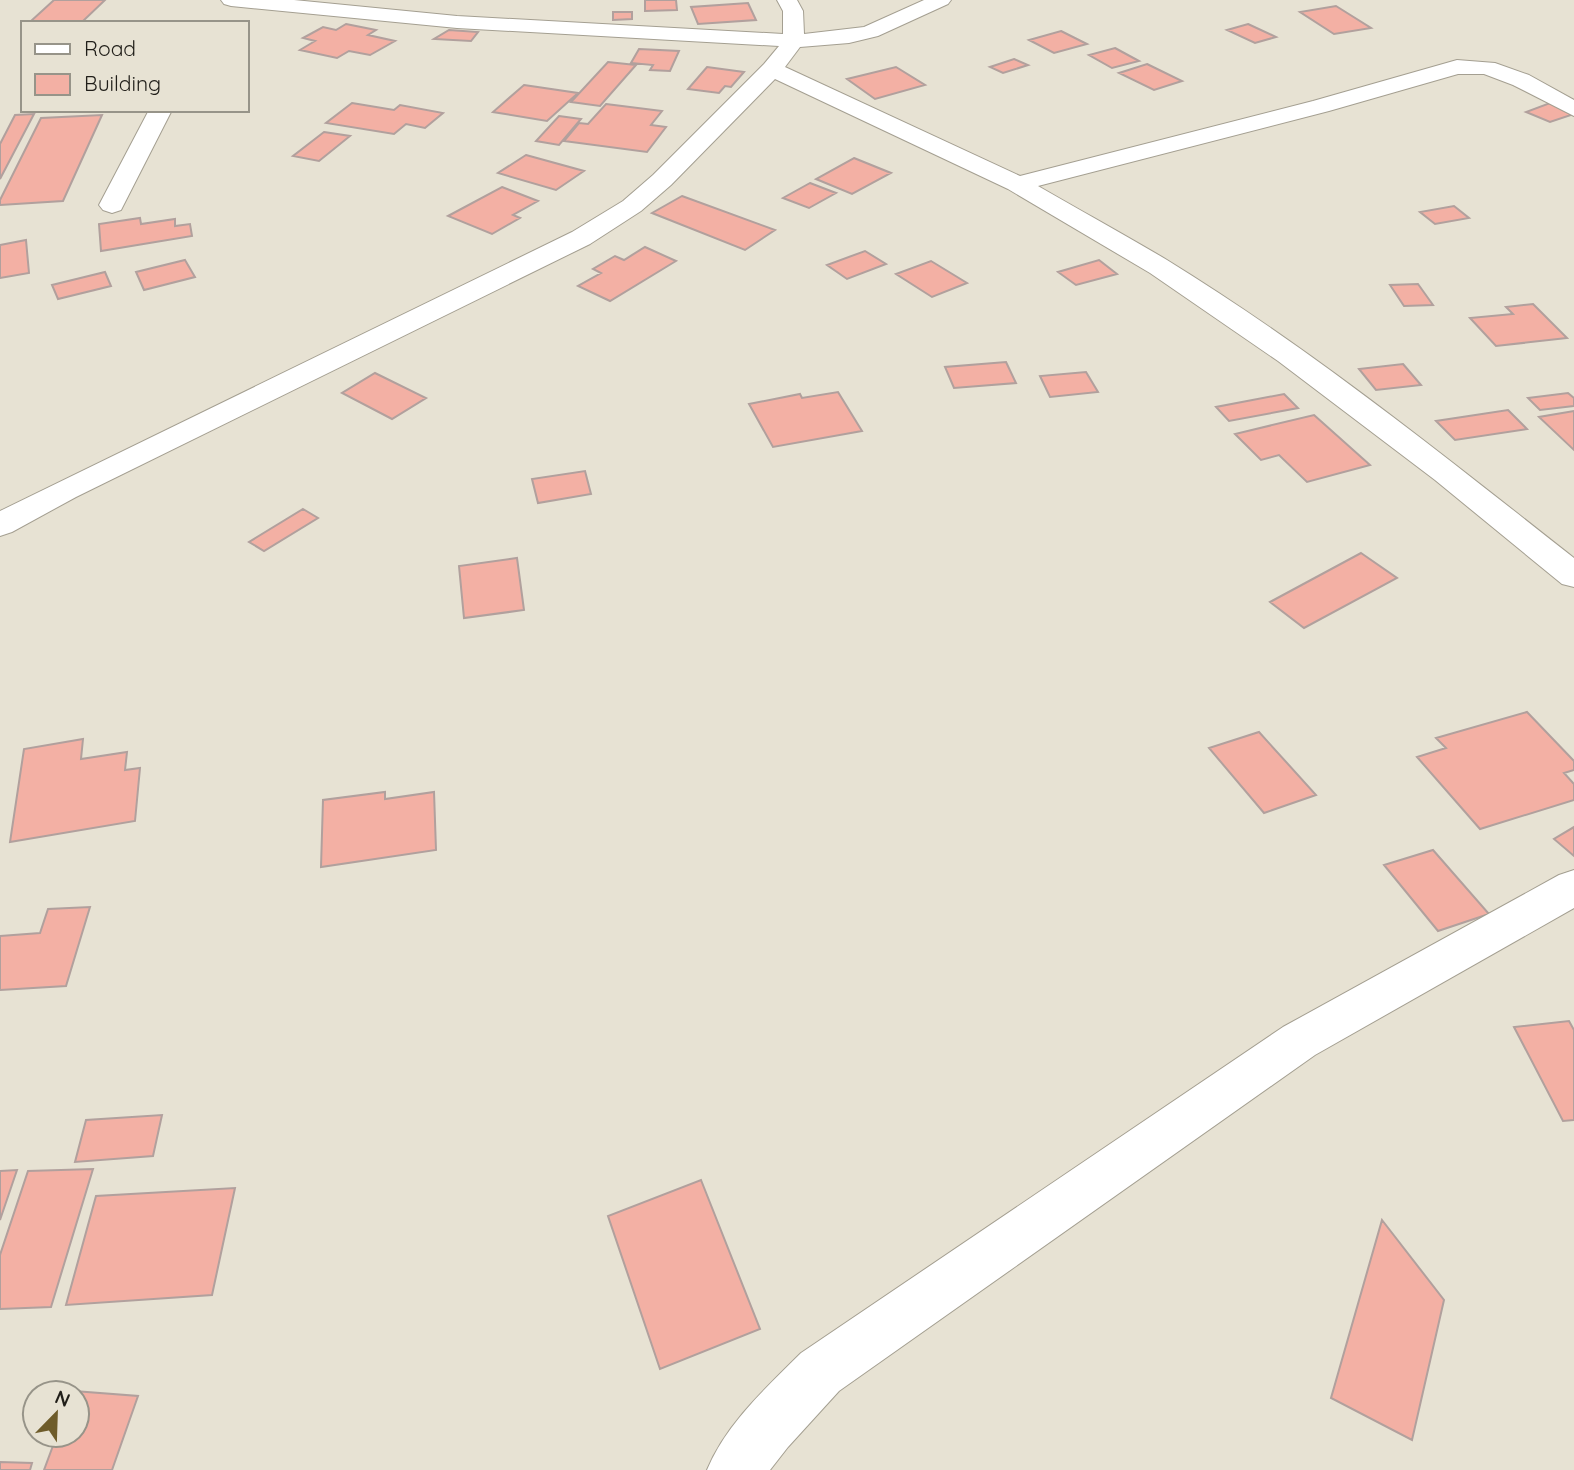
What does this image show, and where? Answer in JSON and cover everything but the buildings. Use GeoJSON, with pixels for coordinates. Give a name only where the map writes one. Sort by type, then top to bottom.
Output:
{"type":"FeatureCollection","features":[{"type":"Feature","properties":{"kind":"street"},"geometry":{"type":"LineString","coordinates":[[231,0],[251,12],[794,41],[849,37],[871,32],[941,0]]}},
{"type":"Feature","properties":{"kind":"street"},"geometry":{"type":"LineString","coordinates":[[0,525],[65,490],[581,238],[632,206],[662,180],[772,69],[794,41],[793,12],[787,0]]}},
{"type":"Feature","properties":{"kind":"street"},"geometry":{"type":"LineString","coordinates":[[1017,184],[1307,109],[1457,66],[1487,68],[1521,80],[1574,109]]}},
{"type":"Feature","properties":{"kind":"street"},"geometry":{"type":"LineString","coordinates":[[772,69],[1017,184],[1159,267],[1288,355],[1446,473],[1574,576]]}},
{"type":"Feature","properties":{"kind":"street"},"geometry":{"type":"LineString","coordinates":[[112,205],[160,112]]}},
{"type":"Feature","properties":{"kind":"street"},"geometry":{"type":"LineString","coordinates":[[735,1470],[768,1427],[820,1372],[1299,1041],[1574,887]]}}]}
